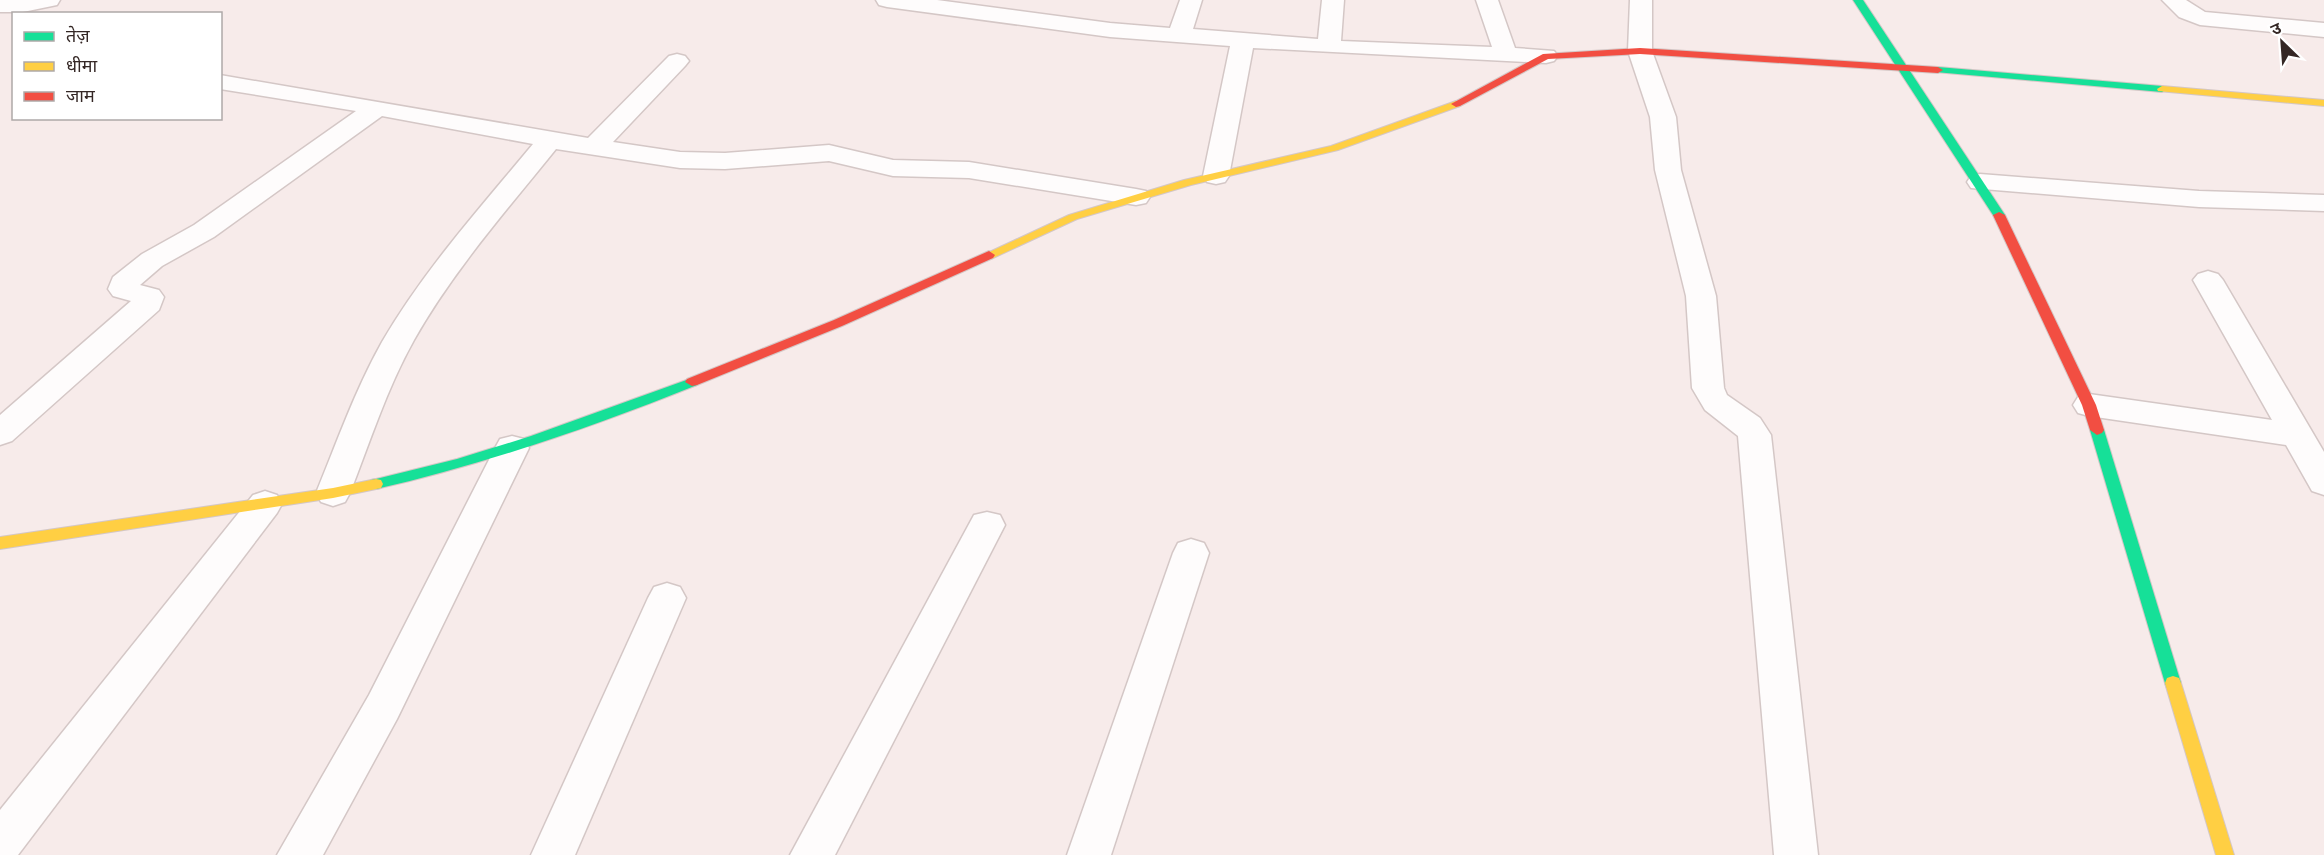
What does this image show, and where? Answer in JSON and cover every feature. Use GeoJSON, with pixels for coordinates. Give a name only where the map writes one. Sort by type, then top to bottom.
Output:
{"type":"FeatureCollection","features":[{"type":"Feature","properties":{"kind":"street"},"geometry":{"type":"LineString","coordinates":[[0,5],[23,5],[49,0]]}},
{"type":"Feature","properties":{"kind":"street"},"geometry":{"type":"LineString","coordinates":[[887,0],[1007,8],[1060,24],[1243,41],[1546,56],[1640,51],[1903,67],[2324,103]]}},
{"type":"Feature","properties":{"kind":"street"},"geometry":{"type":"LineString","coordinates":[[1060,24],[1074,0]]}},
{"type":"Feature","properties":{"kind":"street"},"geometry":{"type":"LineString","coordinates":[[1179,36],[1191,0]]}},
{"type":"Feature","properties":{"kind":"street"},"geometry":{"type":"LineString","coordinates":[[1329,47],[1333,0]]}},
{"type":"Feature","properties":{"kind":"street"},"geometry":{"type":"LineString","coordinates":[[1487,0],[1506,54]]}},
{"type":"Feature","properties":{"kind":"street"},"geometry":{"type":"LineString","coordinates":[[1641,0],[1640,51],[1663,117],[1668,170],[1701,296],[1711,398],[1720,407],[1746,422],[1754,435],[1796,855]]}},
{"type":"Feature","properties":{"kind":"street"},"geometry":{"type":"LineString","coordinates":[[1858,0],[1980,182],[2008,229],[2089,405],[2225,855]]}},
{"type":"Feature","properties":{"kind":"street"},"geometry":{"type":"LineString","coordinates":[[2173,0],[2187,12],[2200,18],[2324,30]]}},
{"type":"Feature","properties":{"kind":"street"},"geometry":{"type":"LineString","coordinates":[[1216,176],[1243,41]]}},
{"type":"Feature","properties":{"kind":"street"},"geometry":{"type":"LineString","coordinates":[[0,543],[333,493],[415,476],[512,448],[599,419],[739,364],[838,323],[1073,217],[1136,197],[1334,148],[1412,123],[1483,92],[1546,56]]}},
{"type":"Feature","properties":{"kind":"street"},"geometry":{"type":"LineString","coordinates":[[594,147],[677,61]]}},
{"type":"Feature","properties":{"kind":"street"},"geometry":{"type":"LineString","coordinates":[[222,82],[550,140],[699,161],[829,153],[893,168],[969,170],[1136,197]]}},
{"type":"Feature","properties":{"kind":"street"},"geometry":{"type":"LineString","coordinates":[[0,433],[148,303],[149,297],[143,293],[123,289],[123,284],[128,279],[152,260],[204,231],[377,108]]}},
{"type":"Feature","properties":{"kind":"street"},"geometry":{"type":"LineString","coordinates":[[333,493],[381,373],[418,310],[457,254],[550,140]]}},
{"type":"Feature","properties":{"kind":"street"},"geometry":{"type":"LineString","coordinates":[[1980,182],[2189,199],[2324,203]]}},
{"type":"Feature","properties":{"kind":"street"},"geometry":{"type":"LineString","coordinates":[[2208,280],[2324,482]]}},
{"type":"Feature","properties":{"kind":"street"},"geometry":{"type":"LineString","coordinates":[[2089,405],[2297,435]]}},
{"type":"Feature","properties":{"kind":"street"},"geometry":{"type":"LineString","coordinates":[[299,855],[383,707],[512,448]]}},
{"type":"Feature","properties":{"kind":"street"},"geometry":{"type":"LineString","coordinates":[[0,844],[114,701],[265,504]]}},
{"type":"Feature","properties":{"kind":"street"},"geometry":{"type":"LineString","coordinates":[[812,855],[987,525]]}},
{"type":"Feature","properties":{"kind":"street"},"geometry":{"type":"LineString","coordinates":[[1089,855],[1191,553]]}},
{"type":"Feature","properties":{"kind":"street"},"geometry":{"type":"LineString","coordinates":[[553,855],[667,598]]}},
{"type":"Feature","properties":{"kind":"traffic: fast"},"geometry":{"type":"LineString","coordinates":[[1858,0],[1999,215]]}},
{"type":"Feature","properties":{"kind":"traffic: fast"},"geometry":{"type":"LineString","coordinates":[[1938,70],[2162,89]]}},
{"type":"Feature","properties":{"kind":"traffic: fast"},"geometry":{"type":"LineString","coordinates":[[376,484],[417,475],[536,440],[692,382]]}},
{"type":"Feature","properties":{"kind":"traffic: fast"},"geometry":{"type":"LineString","coordinates":[[2097,430],[2173,683]]}},
{"type":"Feature","properties":{"kind":"traffic: slow"},"geometry":{"type":"LineString","coordinates":[[2162,89],[2324,103]]}},
{"type":"Feature","properties":{"kind":"traffic: slow"},"geometry":{"type":"LineString","coordinates":[[989,255],[1073,217],[1188,182],[1334,148],[1456,104]]}},
{"type":"Feature","properties":{"kind":"traffic: slow"},"geometry":{"type":"LineString","coordinates":[[0,543],[333,493],[376,484]]}},
{"type":"Feature","properties":{"kind":"traffic: slow"},"geometry":{"type":"LineString","coordinates":[[2173,683],[2225,855]]}},
{"type":"Feature","properties":{"kind":"traffic: jam"},"geometry":{"type":"LineString","coordinates":[[1456,104],[1546,56],[1640,51],[1938,70]]}},
{"type":"Feature","properties":{"kind":"traffic: jam"},"geometry":{"type":"LineString","coordinates":[[1999,215],[2089,405],[2097,430]]}},
{"type":"Feature","properties":{"kind":"traffic: jam"},"geometry":{"type":"LineString","coordinates":[[692,382],[838,323],[989,255]]}}]}
